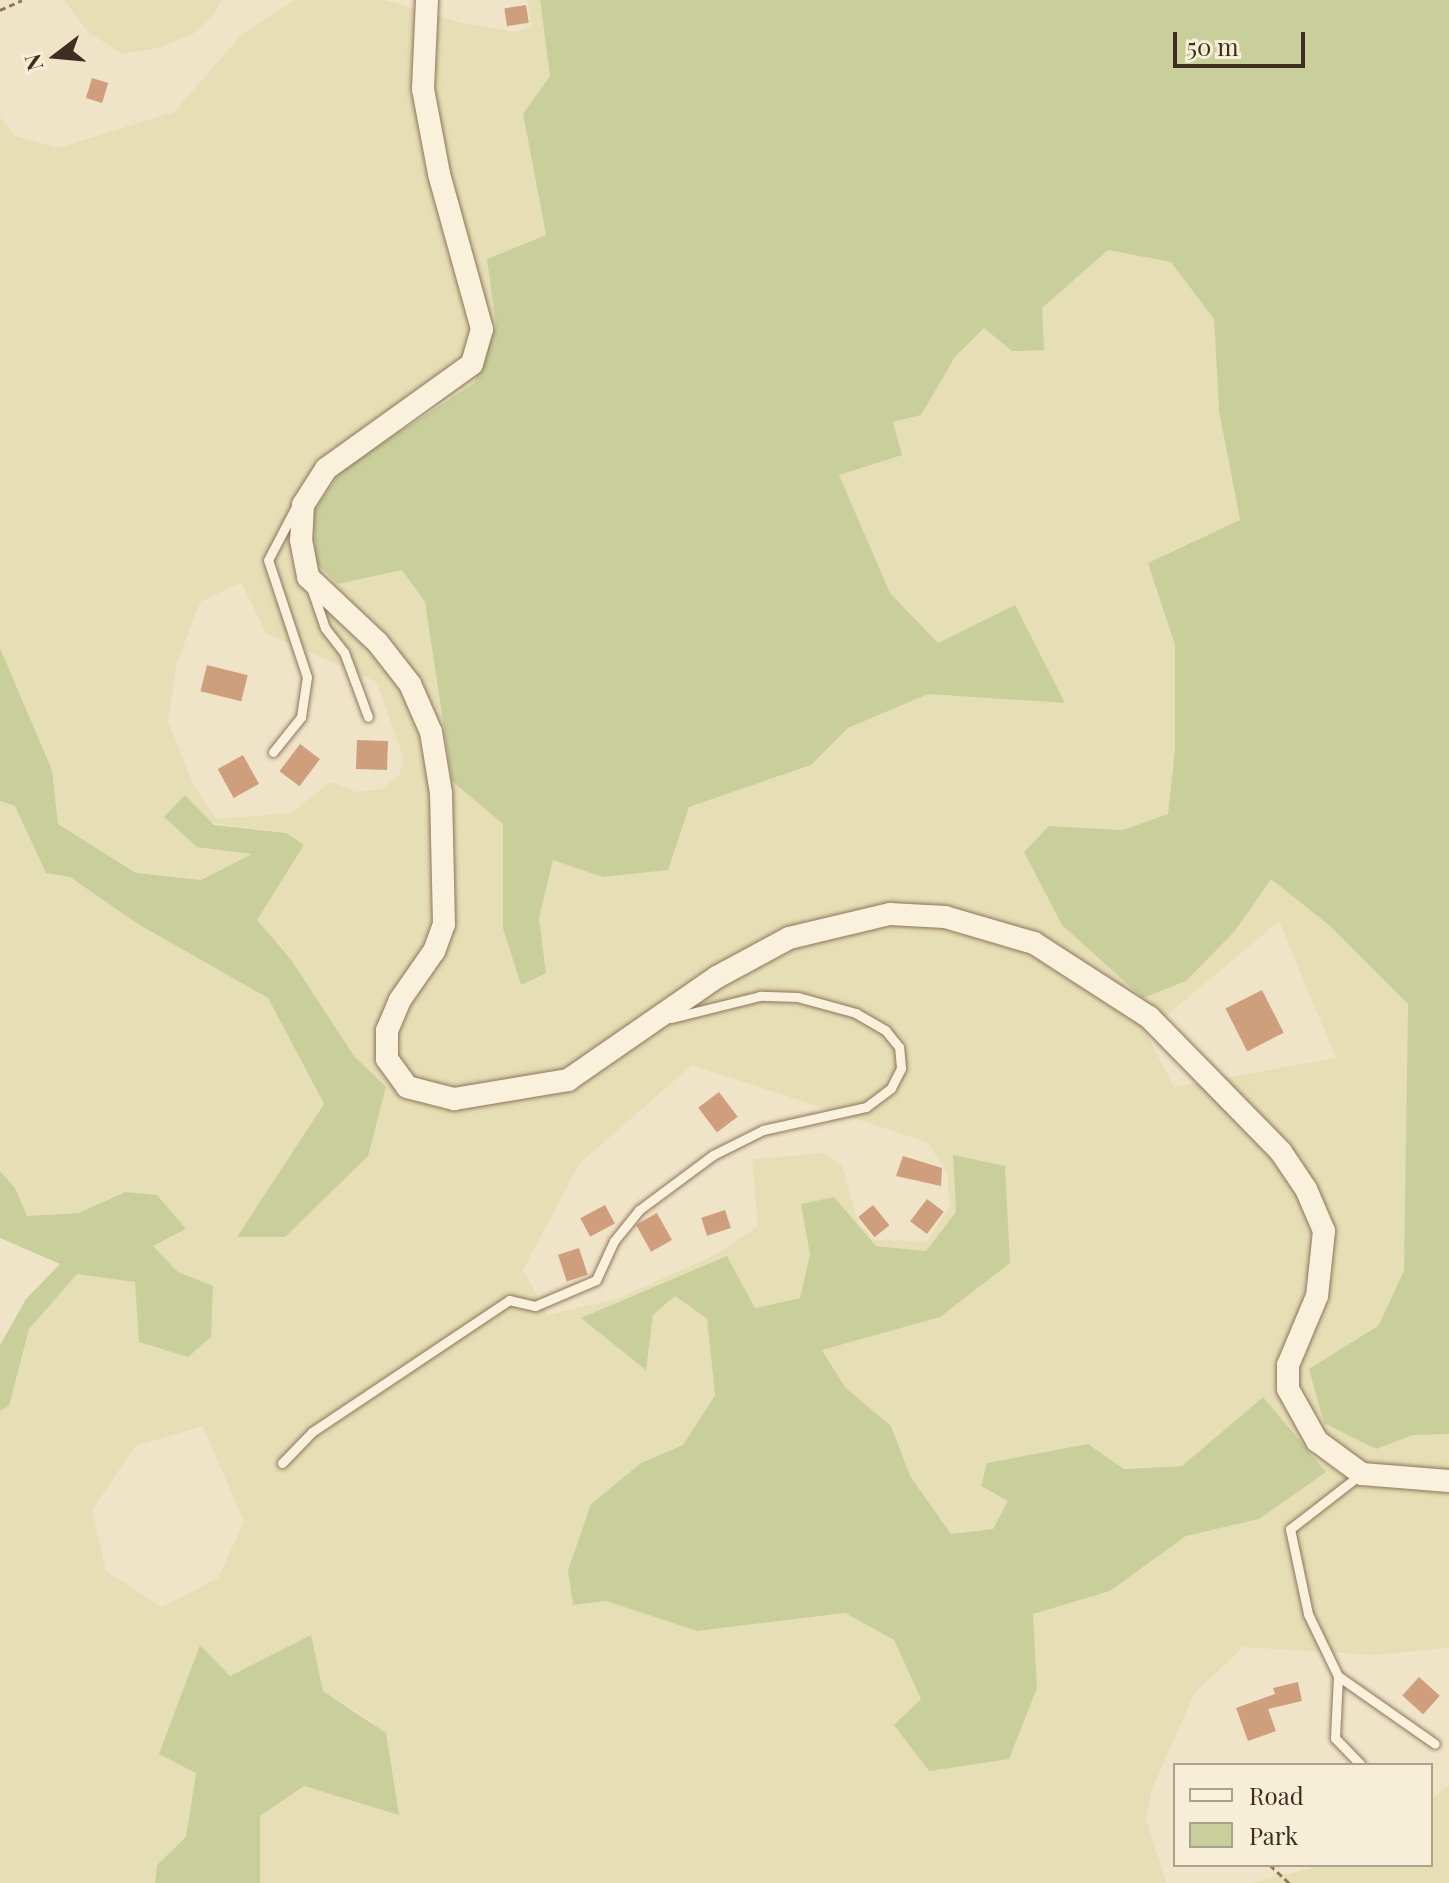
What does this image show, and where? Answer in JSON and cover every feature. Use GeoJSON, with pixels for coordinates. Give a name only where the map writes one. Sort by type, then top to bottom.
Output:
{"type":"FeatureCollection","features":[{"type":"Feature","properties":{"kind":"street"},"geometry":{"type":"LineString","coordinates":[[427,0],[423,89],[439,174],[482,329],[472,364],[360,441],[326,469],[303,505],[301,540],[308,577],[386,653],[410,684],[431,732],[441,793],[444,924],[434,951],[400,1000],[387,1030],[387,1059],[407,1087],[454,1099],[568,1080],[657,1022],[717,977],[789,938],[890,914],[945,917],[1034,943],[1149,1017],[1281,1152],[1306,1189],[1324,1231],[1317,1296],[1288,1365],[1288,1389],[1317,1441],[1362,1474],[1449,1481]]}},
{"type":"Feature","properties":{"kind":"lane"},"geometry":{"type":"LineString","coordinates":[[273,752],[301,717],[307,677],[268,560],[293,504],[315,487]]}},
{"type":"Feature","properties":{"kind":"lane"},"geometry":{"type":"LineString","coordinates":[[308,577],[325,628],[344,652],[368,717]]}},
{"type":"Feature","properties":{"kind":"lane"},"geometry":{"type":"LineString","coordinates":[[282,1463],[312,1432],[509,1300],[535,1306],[596,1280],[614,1241],[639,1210],[713,1155],[763,1130],[866,1107],[891,1088],[901,1068],[899,1047],[885,1030],[856,1013],[798,997],[760,996],[657,1022]]}},
{"type":"Feature","properties":{"kind":"lane"},"geometry":{"type":"LineString","coordinates":[[1359,1763],[1335,1738],[1338,1676],[1308,1614],[1290,1529],[1362,1474]]}},
{"type":"Feature","properties":{"kind":"lane"},"geometry":{"type":"LineString","coordinates":[[1338,1676],[1435,1744]]}},
{"type":"Feature","properties":{"kind":"path"},"geometry":{"type":"LineString","coordinates":[[0,10],[22,0]]}},
{"type":"Feature","properties":{"kind":"path"},"geometry":{"type":"LineString","coordinates":[[1272,1867],[1289,1883]]}},
{"type":"Feature","properties":{"kind":"shaded area"},"geometry":{"type":"Polygon","coordinates":[[[64,0],[221,0],[215,13],[193,34],[159,48],[123,54],[89,33],[64,0]]]}},
{"type":"Feature","properties":{"kind":"shaded area"},"geometry":{"type":"Polygon","coordinates":[[[295,0],[385,0],[462,23],[517,32],[531,26],[527,0],[540,0],[550,76],[523,115],[546,235],[488,259],[496,326],[474,383],[401,426],[403,570],[425,602],[452,780],[503,824],[503,928],[546,973],[539,918],[553,859],[603,877],[689,807],[811,765],[848,728],[928,694],[1064,703],[1015,606],[938,643],[890,593],[839,475],[893,422],[921,415],[955,357],[984,328],[1012,351],[1041,308],[1108,250],[1171,261],[1214,319],[1219,411],[1240,521],[1149,563],[1175,645],[1175,749],[1168,814],[1123,830],[1049,826],[1143,998],[1186,981],[1235,931],[1271,878],[1330,926],[1409,1004],[1404,1271],[1378,1326],[1376,1448],[1413,1435],[1449,1434],[1449,1648],[1373,1655],[1243,1647],[1194,1694],[1152,1789],[1146,1819],[1166,1883],[260,1883],[260,1816],[304,1786],[398,1814],[371,1721],[323,1691],[310,1636],[230,1676],[200,1645],[196,1773],[186,1838],[157,1865],[155,1883],[0,1883],[0,1411],[9,1406],[29,1329],[76,1273],[135,1282],[140,1341],[178,1272],[152,1245],[125,1192],[79,1213],[26,1216],[15,1188],[0,1171],[0,801],[15,805],[46,873],[70,877],[138,924],[268,998],[324,1105],[238,1237],[386,1088],[354,1056],[292,961],[256,920],[304,845],[287,833],[164,817],[253,854],[201,880],[136,873],[58,824],[52,770],[0,648],[0,117],[16,136],[58,148],[174,112],[242,34],[295,0]],[[241,582],[200,602],[177,663],[168,721],[194,786],[216,819],[291,813],[330,782],[357,792],[382,789],[400,774],[403,757],[377,682],[266,633],[241,582]],[[1279,921],[1146,1033],[1174,1087],[1336,1058],[1279,921]],[[692,1065],[579,1164],[523,1270],[548,1315],[619,1298],[715,1255],[758,1226],[752,1159],[824,1153],[842,1166],[858,1222],[874,1240],[927,1241],[950,1206],[947,1172],[927,1142],[692,1065]],[[953,1155],[956,1212],[926,1251],[876,1246],[834,1198],[802,1203],[810,1255],[800,1298],[755,1308],[727,1257],[582,1318],[646,1369],[653,1315],[675,1296],[707,1319],[715,1395],[683,1445],[641,1463],[591,1504],[568,1570],[573,1605],[606,1601],[697,1631],[845,1613],[894,1640],[921,1699],[1037,1688],[1032,1614],[1110,1591],[1186,1536],[1259,1519],[1263,1397],[1182,1466],[1124,1469],[1088,1444],[981,1486],[1009,1501],[993,1529],[951,1534],[910,1476],[891,1426],[845,1387],[822,1349],[1010,1263],[953,1155]],[[203,1426],[135,1446],[92,1510],[106,1571],[162,1607],[218,1578],[244,1522],[203,1426]]]}},
{"type":"Feature","properties":{"kind":"shaded area"},"geometry":{"type":"Polygon","coordinates":[[[1449,1785],[1449,1883],[1253,1883],[1316,1867],[1433,1867],[1433,1798],[1449,1785]]]}},
{"type":"Feature","properties":{"kind":"green space"},"geometry":{"type":"Polygon","coordinates":[[[540,0],[1449,0],[1449,1434],[1413,1435],[1376,1449],[1324,1423],[1309,1369],[1378,1326],[1404,1271],[1408,1004],[1330,926],[1271,879],[1235,931],[1186,981],[1143,998],[1062,925],[1024,852],[1049,826],[1123,830],[1168,814],[1175,749],[1175,645],[1148,563],[1240,520],[1219,411],[1214,319],[1171,262],[1108,250],[1042,308],[1044,350],[1012,351],[984,328],[955,357],[921,415],[893,422],[902,455],[839,475],[890,593],[938,643],[1015,605],[1065,703],[928,694],[848,728],[811,765],[689,807],[668,870],[603,877],[553,860],[539,918],[546,973],[521,985],[503,928],[503,824],[452,781],[425,602],[402,570],[338,584],[316,563],[313,513],[342,470],[474,383],[496,326],[487,259],[546,235],[523,114],[550,76],[540,0]]]}},
{"type":"Feature","properties":{"kind":"green space"},"geometry":{"type":"Polygon","coordinates":[[[0,648],[52,770],[58,824],[136,873],[201,880],[252,854],[197,847],[164,817],[185,795],[214,825],[287,833],[304,845],[257,920],[292,961],[354,1056],[386,1087],[368,1156],[285,1237],[237,1237],[324,1104],[268,998],[138,924],[70,877],[46,873],[15,806],[0,801],[0,648]]]}},
{"type":"Feature","properties":{"kind":"green space"},"geometry":{"type":"Polygon","coordinates":[[[953,1155],[1005,1166],[1010,1263],[940,1317],[822,1350],[845,1387],[891,1426],[910,1476],[951,1534],[993,1529],[1008,1501],[981,1486],[987,1463],[1088,1444],[1124,1469],[1182,1466],[1263,1397],[1326,1472],[1259,1519],[1186,1536],[1110,1591],[1033,1614],[1037,1688],[1009,1759],[929,1771],[894,1725],[921,1699],[894,1640],[845,1613],[697,1631],[606,1601],[573,1605],[568,1570],[591,1504],[641,1463],[683,1445],[715,1395],[707,1319],[675,1296],[653,1315],[646,1370],[581,1318],[727,1256],[755,1308],[800,1298],[810,1255],[801,1204],[834,1197],[876,1246],[926,1251],[956,1212],[953,1155]]]}},
{"type":"Feature","properties":{"kind":"green space"},"geometry":{"type":"Polygon","coordinates":[[[0,1171],[15,1188],[27,1216],[79,1213],[125,1192],[157,1195],[186,1229],[153,1246],[178,1272],[213,1286],[211,1337],[188,1357],[139,1342],[135,1282],[77,1274],[29,1329],[9,1406],[0,1411],[0,1345],[26,1299],[60,1264],[0,1238],[0,1171]]]}},
{"type":"Feature","properties":{"kind":"green space"},"geometry":{"type":"Polygon","coordinates":[[[311,1635],[323,1691],[386,1733],[399,1815],[304,1786],[260,1816],[260,1883],[155,1883],[157,1865],[186,1837],[196,1773],[159,1754],[200,1645],[230,1676],[311,1635]]]}},
{"type":"Feature","properties":{"kind":"building"},"geometry":{"type":"Polygon","coordinates":[[[526,5],[529,23],[507,26],[504,8],[526,5]]]}},
{"type":"Feature","properties":{"kind":"building"},"geometry":{"type":"Polygon","coordinates":[[[92,78],[108,83],[102,103],[86,98],[92,78]]]}},
{"type":"Feature","properties":{"kind":"building"},"geometry":{"type":"Polygon","coordinates":[[[207,665],[248,675],[241,701],[200,691],[207,665]]]}},
{"type":"Feature","properties":{"kind":"building"},"geometry":{"type":"Polygon","coordinates":[[[357,740],[388,741],[387,770],[356,769],[357,740]]]}},
{"type":"Feature","properties":{"kind":"building"},"geometry":{"type":"Polygon","coordinates":[[[300,744],[320,759],[300,786],[280,771],[300,744]]]}},
{"type":"Feature","properties":{"kind":"building"},"geometry":{"type":"Polygon","coordinates":[[[243,755],[259,784],[234,798],[218,769],[243,755]]]}},
{"type":"Feature","properties":{"kind":"building"},"geometry":{"type":"Polygon","coordinates":[[[1262,990],[1284,1033],[1247,1051],[1225,1009],[1262,990]]]}},
{"type":"Feature","properties":{"kind":"building"},"geometry":{"type":"Polygon","coordinates":[[[719,1092],[738,1117],[717,1132],[698,1108],[719,1092]]]}},
{"type":"Feature","properties":{"kind":"building"},"geometry":{"type":"Polygon","coordinates":[[[903,1156],[942,1168],[941,1186],[896,1176],[903,1156]]]}},
{"type":"Feature","properties":{"kind":"building"},"geometry":{"type":"Polygon","coordinates":[[[927,1199],[944,1212],[927,1234],[910,1221],[927,1199]]]}},
{"type":"Feature","properties":{"kind":"building"},"geometry":{"type":"Polygon","coordinates":[[[605,1205],[615,1224],[590,1237],[580,1218],[605,1205]]]}},
{"type":"Feature","properties":{"kind":"building"},"geometry":{"type":"Polygon","coordinates":[[[873,1205],[889,1225],[875,1237],[858,1217],[873,1205]]]}},
{"type":"Feature","properties":{"kind":"building"},"geometry":{"type":"Polygon","coordinates":[[[725,1210],[731,1228],[707,1236],[701,1218],[725,1210]]]}},
{"type":"Feature","properties":{"kind":"building"},"geometry":{"type":"Polygon","coordinates":[[[657,1213],[672,1240],[651,1252],[636,1225],[657,1213]]]}},
{"type":"Feature","properties":{"kind":"building"},"geometry":{"type":"Polygon","coordinates":[[[579,1248],[588,1275],[567,1281],[558,1255],[579,1248]]]}},
{"type":"Feature","properties":{"kind":"building"},"geometry":{"type":"Polygon","coordinates":[[[1419,1677],[1440,1696],[1423,1714],[1402,1696],[1419,1677]]]}},
{"type":"Feature","properties":{"kind":"building"},"geometry":{"type":"Polygon","coordinates":[[[1298,1682],[1302,1701],[1268,1709],[1276,1731],[1248,1741],[1236,1708],[1275,1694],[1273,1688],[1298,1682]]]}}]}
